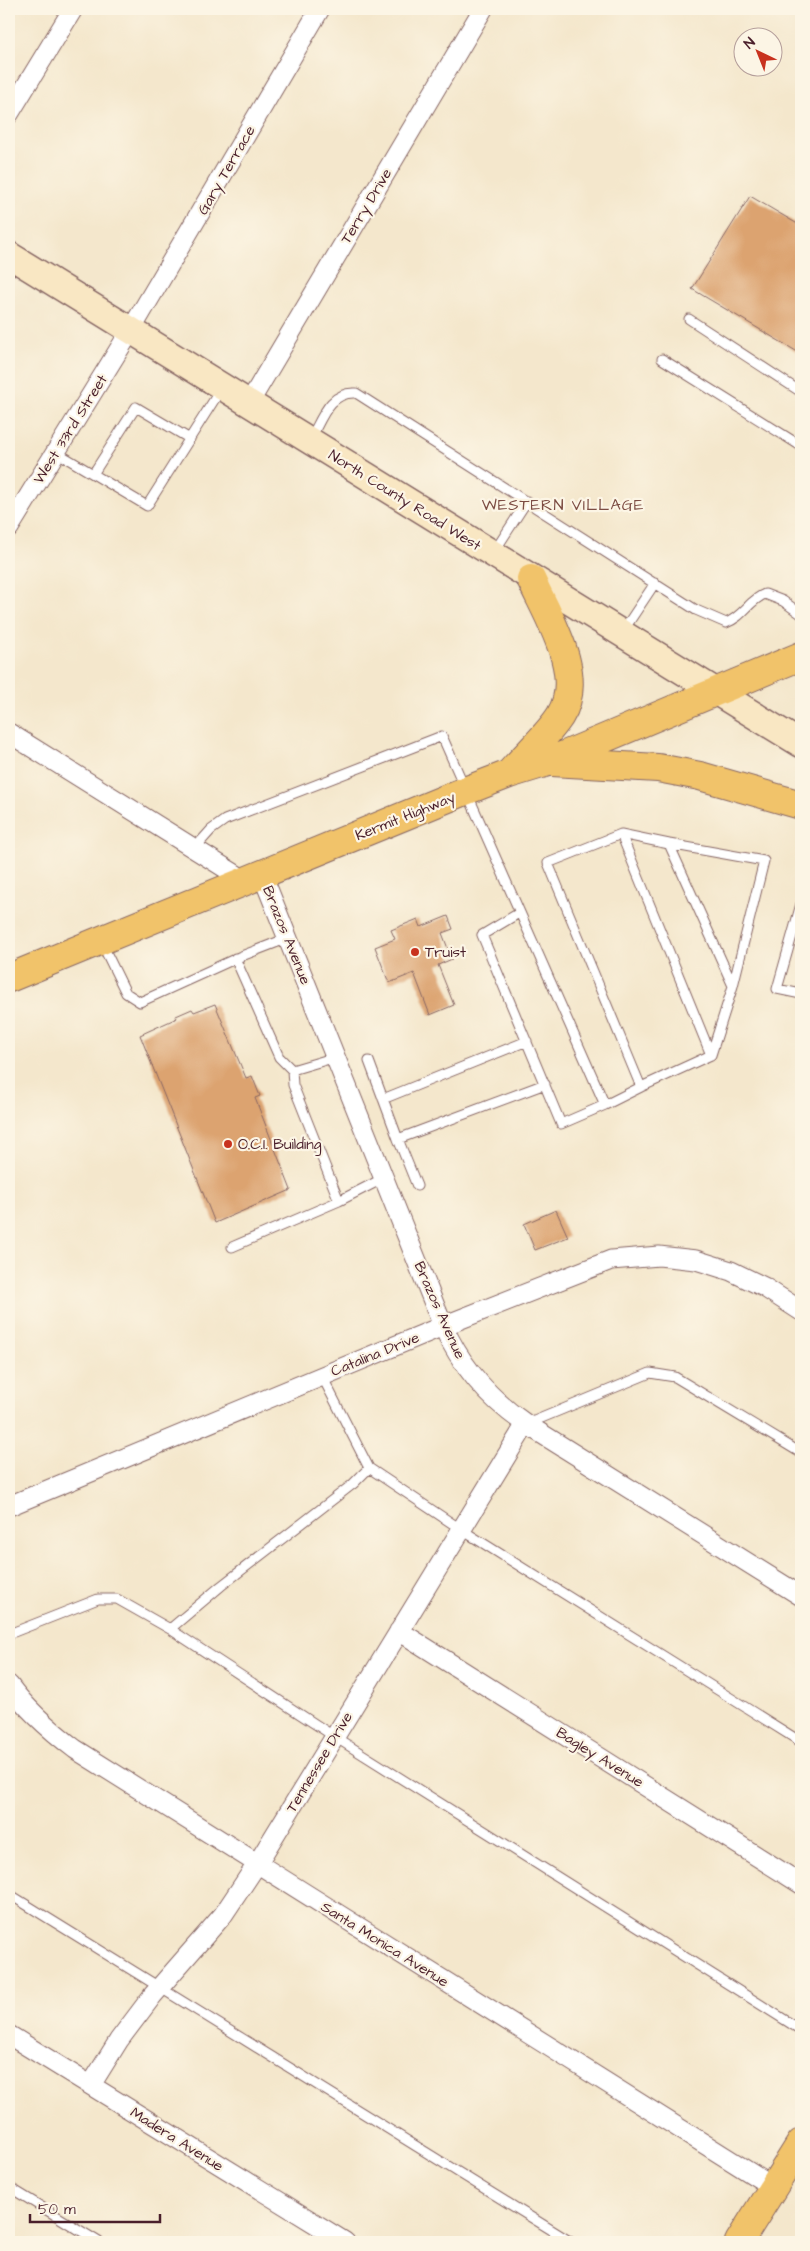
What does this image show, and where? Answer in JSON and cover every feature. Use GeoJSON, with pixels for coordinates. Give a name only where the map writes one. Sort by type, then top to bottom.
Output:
{"type":"FeatureCollection","features":[{"type":"Feature","properties":{"kind":"main road","name":"North County Road West"},"geometry":{"type":"LineString","coordinates":[[9,255],[310,440],[492,555],[801,744]]}},
{"type":"Feature","properties":{"kind":"main road"},"geometry":{"type":"LineString","coordinates":[[509,774],[560,715],[568,690],[569,672],[564,652],[531,578]]}},
{"type":"Feature","properties":{"kind":"main road","name":"Kermit Highway"},"geometry":{"type":"LineString","coordinates":[[9,978],[465,791],[509,774],[548,762],[801,656]]}},
{"type":"Feature","properties":{"kind":"main road"},"geometry":{"type":"LineString","coordinates":[[548,762],[658,768],[700,776],[801,805]]}},
{"type":"Feature","properties":{"kind":"main road"},"geometry":{"type":"LineString","coordinates":[[739,2242],[801,2143]]}},
{"type":"Feature","properties":{"kind":"street"},"geometry":{"type":"LineString","coordinates":[[9,114],[73,9]]}},
{"type":"Feature","properties":{"kind":"street","name":"Gary Terrace"},"geometry":{"type":"LineString","coordinates":[[131,330],[320,9]]}},
{"type":"Feature","properties":{"kind":"street","name":"Terry Drive"},"geometry":{"type":"LineString","coordinates":[[250,403],[484,9]]}},
{"type":"Feature","properties":{"kind":"street","name":"West 33rd Street"},"geometry":{"type":"LineString","coordinates":[[9,528],[131,330]]}},
{"type":"Feature","properties":{"kind":"street","name":"Brazos Avenue"},"geometry":{"type":"LineString","coordinates":[[9,733],[194,849],[254,878],[288,938],[443,1326],[466,1369],[488,1395],[526,1424],[801,1596]]}},
{"type":"Feature","properties":{"kind":"street","name":"Catalina Drive"},"geometry":{"type":"LineString","coordinates":[[9,1506],[443,1326],[611,1260],[659,1256],[696,1260],[731,1271],[764,1287],[801,1310]]}},
{"type":"Feature","properties":{"kind":"street","name":"Tennessee Drive"},"geometry":{"type":"LineString","coordinates":[[91,2085],[119,2040],[159,1988],[223,1915],[257,1864],[526,1424]]}},
{"type":"Feature","properties":{"kind":"street","name":"Bagley Avenue"},"geometry":{"type":"LineString","coordinates":[[400,1631],[801,1884]]}},
{"type":"Feature","properties":{"kind":"street","name":"Santa Monica Avenue"},"geometry":{"type":"LineString","coordinates":[[9,1685],[20,1701],[44,1724],[76,1749],[773,2188]]}},
{"type":"Feature","properties":{"kind":"street","name":"Madera Avenue"},"geometry":{"type":"LineString","coordinates":[[9,2035],[345,2242]]}},
{"type":"Feature","properties":{"kind":"lane"},"geometry":{"type":"LineString","coordinates":[[689,319],[801,392]]}},
{"type":"Feature","properties":{"kind":"lane"},"geometry":{"type":"LineString","coordinates":[[662,359],[801,446]]}},
{"type":"Feature","properties":{"kind":"lane"},"geometry":{"type":"LineString","coordinates":[[56,452],[147,506],[223,386]]}},
{"type":"Feature","properties":{"kind":"lane"},"geometry":{"type":"LineString","coordinates":[[310,440],[332,400],[338,395],[356,392],[696,610],[726,623],[734,620],[758,597],[764,594],[783,601],[801,614]]}},
{"type":"Feature","properties":{"kind":"lane"},"geometry":{"type":"LineString","coordinates":[[93,474],[136,407],[190,439]]}},
{"type":"Feature","properties":{"kind":"lane"},"geometry":{"type":"LineString","coordinates":[[492,555],[527,501]]}},
{"type":"Feature","properties":{"kind":"lane"},"geometry":{"type":"LineString","coordinates":[[621,634],[655,583]]}},
{"type":"Feature","properties":{"kind":"lane"},"geometry":{"type":"LineString","coordinates":[[194,849],[211,830],[225,820],[442,736],[604,1105]]}},
{"type":"Feature","properties":{"kind":"lane"},"geometry":{"type":"LineString","coordinates":[[520,913],[482,935],[562,1124],[712,1055],[733,986],[764,861],[621,834],[548,863],[641,1087]]}},
{"type":"Feature","properties":{"kind":"lane"},"geometry":{"type":"LineString","coordinates":[[621,834],[712,1055]]}},
{"type":"Feature","properties":{"kind":"lane"},"geometry":{"type":"LineString","coordinates":[[670,844],[733,986]]}},
{"type":"Feature","properties":{"kind":"lane"},"geometry":{"type":"LineString","coordinates":[[801,904],[778,989],[801,994]]}},
{"type":"Feature","properties":{"kind":"lane"},"geometry":{"type":"LineString","coordinates":[[100,941],[126,993],[140,1002],[235,958],[288,938]]}},
{"type":"Feature","properties":{"kind":"lane"},"geometry":{"type":"LineString","coordinates":[[235,958],[279,1057],[292,1070],[293,1085],[339,1202]]}},
{"type":"Feature","properties":{"kind":"lane"},"geometry":{"type":"LineString","coordinates":[[383,1099],[527,1042]]}},
{"type":"Feature","properties":{"kind":"lane"},"geometry":{"type":"LineString","coordinates":[[292,1070],[336,1057]]}},
{"type":"Feature","properties":{"kind":"lane"},"geometry":{"type":"LineString","coordinates":[[369,1061],[417,1186]]}},
{"type":"Feature","properties":{"kind":"lane"},"geometry":{"type":"LineString","coordinates":[[398,1139],[545,1084]]}},
{"type":"Feature","properties":{"kind":"lane"},"geometry":{"type":"LineString","coordinates":[[232,1247],[339,1202],[384,1178]]}},
{"type":"Feature","properties":{"kind":"lane"},"geometry":{"type":"LineString","coordinates":[[526,1424],[650,1373],[675,1377],[801,1453]]}},
{"type":"Feature","properties":{"kind":"lane"},"geometry":{"type":"LineString","coordinates":[[322,1376],[368,1468],[462,1530],[801,1742]]}},
{"type":"Feature","properties":{"kind":"lane"},"geometry":{"type":"LineString","coordinates":[[170,1629],[221,1586],[353,1484],[368,1468]]}},
{"type":"Feature","properties":{"kind":"lane"},"geometry":{"type":"LineString","coordinates":[[9,1634],[98,1599],[118,1599],[170,1629],[335,1737],[801,2030]]}},
{"type":"Feature","properties":{"kind":"lane"},"geometry":{"type":"LineString","coordinates":[[9,1894],[571,2242]]}},
{"type":"Feature","properties":{"kind":"lane"},"geometry":{"type":"LineString","coordinates":[[9,2187],[98,2242]]}},
{"type":"Feature","properties":{"kind":"building"},"geometry":{"type":"Polygon","coordinates":[[[750,196],[801,226],[801,354],[692,289],[750,196]]]}},
{"type":"Feature","properties":{"kind":"building"},"geometry":{"type":"Polygon","coordinates":[[[448,916],[453,929],[442,933],[452,959],[438,965],[454,1005],[430,1015],[414,973],[389,983],[375,947],[395,939],[391,930],[418,919],[421,927],[448,916]]]}},
{"type":"Feature","properties":{"kind":"building","name":"O.C.I. Building"},"geometry":{"type":"Polygon","coordinates":[[[215,1004],[246,1078],[252,1076],[260,1096],[255,1098],[291,1190],[215,1223],[140,1035],[192,1009],[194,1012],[215,1004]]]}},
{"type":"Feature","properties":{"kind":"building"},"geometry":{"type":"Polygon","coordinates":[[[556,1210],[568,1237],[535,1250],[524,1224],[556,1210]]]}},
{"type":"Feature","properties":{"kind":"place","name":"Truist"},"geometry":{"type":"Point","coordinates":[415,952]}},
{"type":"Feature","properties":{"kind":"place","name":"O.C.I. Building"},"geometry":{"type":"Point","coordinates":[228,1144]}},
{"type":"Feature","properties":{"kind":"district","name":"WESTERN VILLAGE"},"geometry":{"type":"Point","coordinates":[563,504]}}]}
